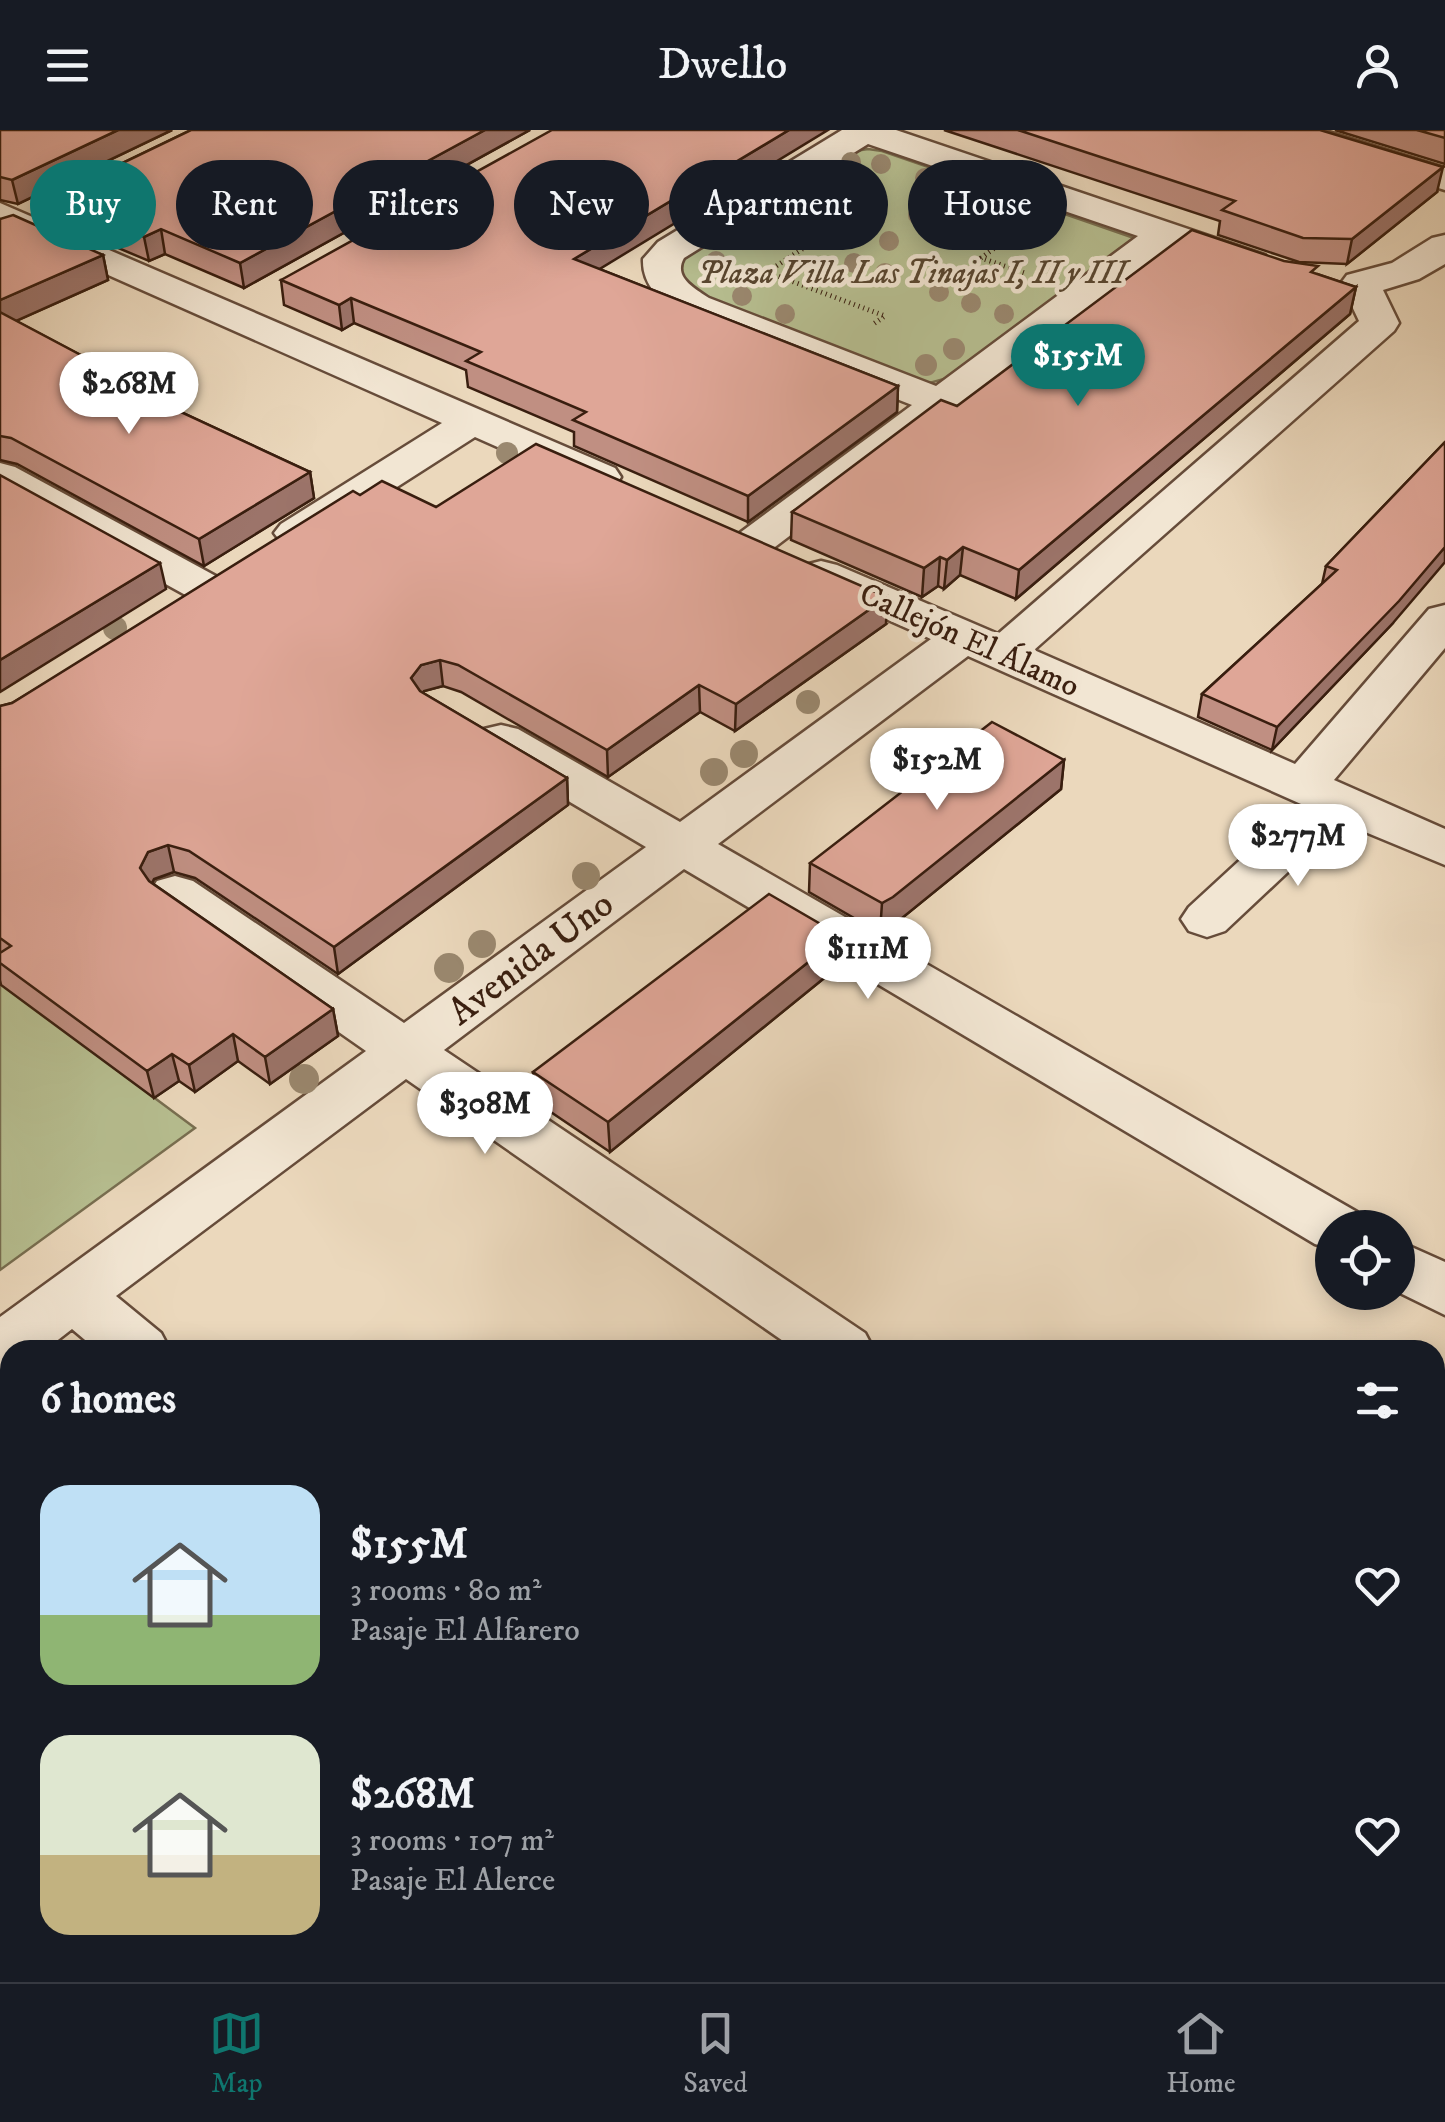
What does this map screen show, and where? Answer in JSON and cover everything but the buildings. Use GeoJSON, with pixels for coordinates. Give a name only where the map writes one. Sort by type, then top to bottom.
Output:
{"type":"FeatureCollection","features":[{"type":"Feature","properties":{"kind":"street"},"geometry":{"type":"LineString","coordinates":[[817,160],[864,130],[952,160]]}},
{"type":"Feature","properties":{"kind":"street"},"geometry":{"type":"LineString","coordinates":[[1286,130],[1445,179]]}},
{"type":"Feature","properties":{"kind":"street"},"geometry":{"type":"LineString","coordinates":[[1067,199],[1327,281],[1394,278],[1418,268],[1445,246]]}},
{"type":"Feature","properties":{"kind":"street"},"geometry":{"type":"LineString","coordinates":[[19,218],[248,306],[474,422],[630,490]]}},
{"type":"Feature","properties":{"kind":"street"},"geometry":{"type":"LineString","coordinates":[[672,250],[662,259],[664,282],[695,306],[941,402],[1166,233]]}},
{"type":"Feature","properties":{"kind":"street","name":"Avenida Uno"},"geometry":{"type":"LineString","coordinates":[[13,1340],[682,845],[984,646],[1380,323],[1327,281]]}},
{"type":"Feature","properties":{"kind":"street","name":"Callejón El Álamo"},"geometry":{"type":"LineString","coordinates":[[941,402],[735,536],[1445,848]]}},
{"type":"Feature","properties":{"kind":"street"},"geometry":{"type":"LineString","coordinates":[[159,618],[474,422]]}},
{"type":"Feature","properties":{"kind":"street"},"geometry":{"type":"LineString","coordinates":[[0,476],[235,571]]}},
{"type":"Feature","properties":{"kind":"street"},"geometry":{"type":"LineString","coordinates":[[1207,919],[1319,793],[1445,619]]}},
{"type":"Feature","properties":{"kind":"street"},"geometry":{"type":"LineString","coordinates":[[458,715],[1315,1216]]}},
{"type":"Feature","properties":{"kind":"street"},"geometry":{"type":"LineString","coordinates":[[174,893],[828,1340]]}},
{"type":"Feature","properties":{"kind":"street"},"geometry":{"type":"LineString","coordinates":[[1415,1274],[1445,1291]]}},
{"type":"Feature","properties":{"kind":"street"},"geometry":{"type":"LineString","coordinates":[[73,1295],[127,1340]]}},
{"type":"Feature","properties":{"kind":"path"},"geometry":{"type":"LineString","coordinates":[[800,250],[767,272],[885,316],[826,358]]}},
{"type":"Feature","properties":{"kind":"path"},"geometry":{"type":"LineString","coordinates":[[992,250],[981,258],[1085,294]]}},
{"type":"Feature","properties":{"kind":"green space","name":"Plaza Villa Las Tinajas I, II y III"},"geometry":{"type":"Polygon","coordinates":[[[855,151],[882,151],[908,160],[908,250],[1067,250],[1067,215],[1134,238],[951,377],[926,384],[702,302],[673,267],[679,256],[689,250],[888,250],[888,160],[840,160],[855,151]]]}},
{"type":"Feature","properties":{"kind":"green space"},"geometry":{"type":"Polygon","coordinates":[[[0,983],[195,1128],[0,1270],[0,983]]]}}]}
